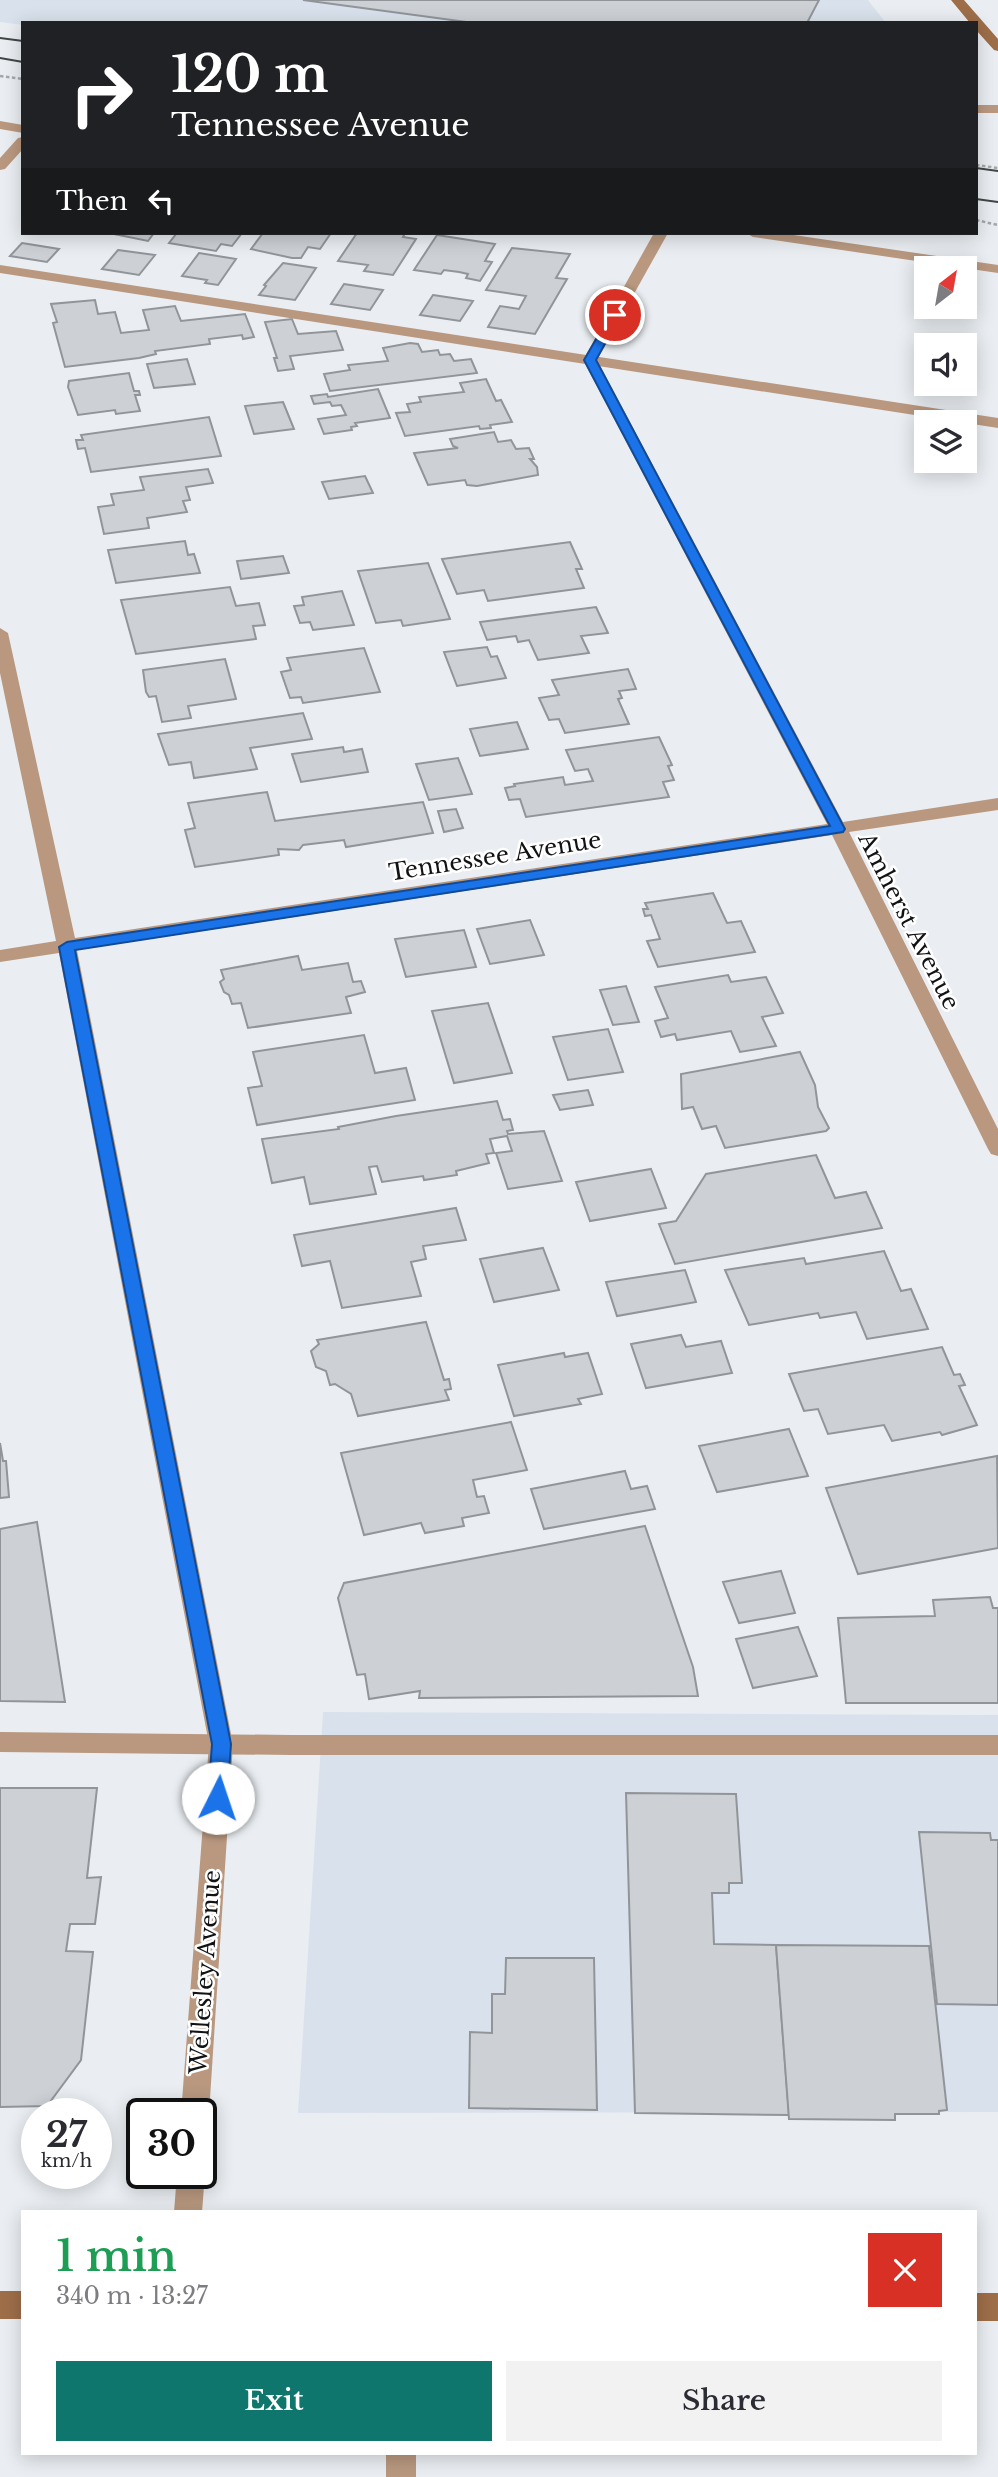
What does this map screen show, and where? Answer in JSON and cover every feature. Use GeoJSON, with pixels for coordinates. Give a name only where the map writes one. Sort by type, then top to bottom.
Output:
{"type":"FeatureCollection","features":[{"type":"Feature","properties":{"kind":"main road"},"geometry":{"type":"LineString","coordinates":[[957,0],[975,21]]}},
{"type":"Feature","properties":{"kind":"main road"},"geometry":{"type":"LineString","coordinates":[[978,24],[998,47]]}},
{"type":"Feature","properties":{"kind":"main road"},"geometry":{"type":"LineString","coordinates":[[0,2305],[21,2305]]}},
{"type":"Feature","properties":{"kind":"main road"},"geometry":{"type":"LineString","coordinates":[[977,2307],[998,2307]]}},
{"type":"Feature","properties":{"kind":"street"},"geometry":{"type":"LineString","coordinates":[[978,108],[998,109]]}},
{"type":"Feature","properties":{"kind":"street"},"geometry":{"type":"LineString","coordinates":[[0,125],[21,129]]}},
{"type":"Feature","properties":{"kind":"street"},"geometry":{"type":"LineString","coordinates":[[0,166],[21,143]]}},
{"type":"Feature","properties":{"kind":"street"},"geometry":{"type":"LineString","coordinates":[[590,360],[660,235]]}},
{"type":"Feature","properties":{"kind":"street"},"geometry":{"type":"LineString","coordinates":[[767,235],[998,269]]}},
{"type":"Feature","properties":{"kind":"street"},"geometry":{"type":"LineString","coordinates":[[0,269],[998,423]]}},
{"type":"Feature","properties":{"kind":"street","name":"Amherst Avenue"},"geometry":{"type":"LineString","coordinates":[[590,360],[838,829],[998,1149]]}},
{"type":"Feature","properties":{"kind":"street","name":"Wellesley Avenue"},"geometry":{"type":"LineString","coordinates":[[0,634],[67,947],[221,1744],[196,2098]]}},
{"type":"Feature","properties":{"kind":"street","name":"Tennessee Avenue"},"geometry":{"type":"LineString","coordinates":[[0,956],[998,804]]}},
{"type":"Feature","properties":{"kind":"street"},"geometry":{"type":"LineString","coordinates":[[0,1742],[998,1745]]}},
{"type":"Feature","properties":{"kind":"street"},"geometry":{"type":"LineString","coordinates":[[188,2210],[190,2189]]}},
{"type":"Feature","properties":{"kind":"street"},"geometry":{"type":"LineString","coordinates":[[401,2455],[401,2477]]}},
{"type":"Feature","properties":{"kind":"path"},"geometry":{"type":"LineString","coordinates":[[0,76],[21,79]]}},
{"type":"Feature","properties":{"kind":"path"},"geometry":{"type":"LineString","coordinates":[[978,165],[998,167]]}},
{"type":"Feature","properties":{"kind":"path"},"geometry":{"type":"LineString","coordinates":[[978,220],[998,225]]}},
{"type":"Feature","properties":{"kind":"shaded area"},"geometry":{"type":"Polygon","coordinates":[[[0,0],[868,0],[884,21],[21,21],[21,25],[0,22],[0,0]]]}},
{"type":"Feature","properties":{"kind":"shaded area"},"geometry":{"type":"Polygon","coordinates":[[[323,1712],[998,1715],[998,2112],[298,2113],[323,1712]]]}},
{"type":"Feature","properties":{"kind":"building"},"geometry":{"type":"Polygon","coordinates":[[[303,0],[819,0],[808,21],[459,21],[303,0]]]}},
{"type":"Feature","properties":{"kind":"building"},"geometry":{"type":"Polygon","coordinates":[[[119,235],[152,235],[148,241],[119,235]]]}},
{"type":"Feature","properties":{"kind":"building"},"geometry":{"type":"Polygon","coordinates":[[[175,235],[240,235],[232,246],[221,244],[216,251],[169,243],[175,235]]]}},
{"type":"Feature","properties":{"kind":"building"},"geometry":{"type":"Polygon","coordinates":[[[262,235],[330,235],[320,249],[308,247],[301,258],[251,249],[262,235]]]}},
{"type":"Feature","properties":{"kind":"building"},"geometry":{"type":"Polygon","coordinates":[[[356,235],[404,235],[403,237],[416,239],[393,275],[364,271],[368,265],[338,261],[356,235]]]}},
{"type":"Feature","properties":{"kind":"building"},"geometry":{"type":"Polygon","coordinates":[[[437,235],[495,244],[485,261],[492,262],[480,281],[466,278],[468,274],[459,272],[444,270],[441,274],[414,270],[437,235]]]}},
{"type":"Feature","properties":{"kind":"building"},"geometry":{"type":"Polygon","coordinates":[[[22,243],[59,249],[47,262],[10,256],[22,243]]]}},
{"type":"Feature","properties":{"kind":"building"},"geometry":{"type":"Polygon","coordinates":[[[512,248],[570,254],[556,278],[567,279],[535,334],[488,327],[500,306],[519,309],[526,296],[486,290],[512,248]]]}},
{"type":"Feature","properties":{"kind":"building"},"geometry":{"type":"Polygon","coordinates":[[[118,250],[155,255],[139,275],[102,269],[118,250]]]}},
{"type":"Feature","properties":{"kind":"building"},"geometry":{"type":"Polygon","coordinates":[[[199,253],[236,259],[218,285],[205,283],[207,280],[182,276],[199,253]]]}},
{"type":"Feature","properties":{"kind":"building"},"geometry":{"type":"Polygon","coordinates":[[[283,263],[316,268],[295,300],[259,295],[266,286],[264,285],[283,263]]]}},
{"type":"Feature","properties":{"kind":"building"},"geometry":{"type":"Polygon","coordinates":[[[344,284],[383,290],[370,310],[331,304],[344,284]]]}},
{"type":"Feature","properties":{"kind":"building"},"geometry":{"type":"Polygon","coordinates":[[[433,295],[473,301],[460,321],[420,315],[433,295]]]}},
{"type":"Feature","properties":{"kind":"building"},"geometry":{"type":"Polygon","coordinates":[[[95,300],[98,314],[115,312],[121,333],[149,330],[143,310],[175,306],[181,321],[245,314],[254,337],[243,339],[242,335],[209,339],[210,344],[155,351],[156,354],[139,358],[65,367],[53,323],[57,322],[51,304],[95,300]]]}},
{"type":"Feature","properties":{"kind":"building"},"geometry":{"type":"Polygon","coordinates":[[[292,319],[298,334],[336,331],[343,350],[290,356],[294,369],[278,371],[274,358],[277,358],[265,322],[292,319]]]}},
{"type":"Feature","properties":{"kind":"building"},"geometry":{"type":"Polygon","coordinates":[[[418,344],[422,352],[438,350],[440,355],[450,354],[454,361],[471,359],[477,373],[330,391],[324,374],[350,370],[348,365],[388,361],[383,348],[418,344]]]}},
{"type":"Feature","properties":{"kind":"building"},"geometry":{"type":"Polygon","coordinates":[[[187,359],[195,384],[154,388],[147,364],[187,359]]]}},
{"type":"Feature","properties":{"kind":"building"},"geometry":{"type":"Polygon","coordinates":[[[129,373],[134,391],[139,391],[140,395],[135,395],[140,411],[116,414],[115,410],[78,415],[68,387],[69,381],[129,373]]]}},
{"type":"Feature","properties":{"kind":"building"},"geometry":{"type":"Polygon","coordinates":[[[486,379],[496,401],[501,400],[512,422],[490,425],[491,428],[480,429],[479,426],[405,436],[396,413],[410,412],[407,404],[421,402],[419,397],[464,392],[460,383],[486,379]]]}},
{"type":"Feature","properties":{"kind":"building"},"geometry":{"type":"Polygon","coordinates":[[[378,389],[390,418],[355,423],[357,426],[351,427],[352,430],[324,434],[318,419],[346,415],[341,405],[332,406],[330,402],[314,404],[311,396],[327,394],[328,397],[378,389]]]}},
{"type":"Feature","properties":{"kind":"building"},"geometry":{"type":"Polygon","coordinates":[[[283,402],[294,429],[254,434],[245,406],[283,402]]]}},
{"type":"Feature","properties":{"kind":"building"},"geometry":{"type":"Polygon","coordinates":[[[209,417],[221,456],[91,472],[85,448],[78,449],[76,440],[83,440],[81,435],[209,417]]]}},
{"type":"Feature","properties":{"kind":"building"},"geometry":{"type":"Polygon","coordinates":[[[494,432],[498,442],[511,440],[516,449],[529,448],[534,459],[530,459],[537,467],[538,475],[477,486],[467,485],[465,480],[428,485],[414,453],[458,448],[453,446],[450,439],[494,432]]]}},
{"type":"Feature","properties":{"kind":"building"},"geometry":{"type":"Polygon","coordinates":[[[208,469],[213,483],[186,487],[190,500],[183,501],[187,512],[147,518],[149,528],[104,534],[98,507],[114,505],[111,494],[144,490],[140,477],[208,469]]]}},
{"type":"Feature","properties":{"kind":"building"},"geometry":{"type":"Polygon","coordinates":[[[365,476],[373,493],[329,499],[322,482],[365,476]]]}},
{"type":"Feature","properties":{"kind":"building"},"geometry":{"type":"Polygon","coordinates":[[[185,541],[188,555],[194,554],[200,573],[116,583],[108,550],[185,541]]]}},
{"type":"Feature","properties":{"kind":"building"},"geometry":{"type":"Polygon","coordinates":[[[570,542],[582,569],[576,569],[584,588],[488,601],[484,590],[457,594],[442,559],[570,542]]]}},
{"type":"Feature","properties":{"kind":"building"},"geometry":{"type":"Polygon","coordinates":[[[283,556],[289,573],[241,579],[237,561],[283,556]]]}},
{"type":"Feature","properties":{"kind":"building"},"geometry":{"type":"Polygon","coordinates":[[[428,563],[450,619],[403,626],[401,620],[376,623],[358,571],[428,563]]]}},
{"type":"Feature","properties":{"kind":"building"},"geometry":{"type":"Polygon","coordinates":[[[230,587],[236,606],[259,603],[265,625],[253,626],[256,639],[136,654],[121,600],[230,587]]]}},
{"type":"Feature","properties":{"kind":"building"},"geometry":{"type":"Polygon","coordinates":[[[342,591],[354,625],[313,630],[310,622],[300,623],[294,606],[304,605],[302,597],[342,591]]]}},
{"type":"Feature","properties":{"kind":"building"},"geometry":{"type":"Polygon","coordinates":[[[596,607],[608,633],[581,636],[589,653],[538,660],[529,640],[518,642],[516,636],[487,640],[480,622],[596,607]]]}},
{"type":"Feature","properties":{"kind":"building"},"geometry":{"type":"Polygon","coordinates":[[[487,647],[491,657],[497,656],[506,678],[457,686],[444,652],[487,647]]]}},
{"type":"Feature","properties":{"kind":"building"},"geometry":{"type":"Polygon","coordinates":[[[364,648],[380,692],[303,703],[301,697],[290,698],[281,672],[291,670],[287,658],[364,648]]]}},
{"type":"Feature","properties":{"kind":"building"},"geometry":{"type":"Polygon","coordinates":[[[225,659],[236,699],[188,706],[191,718],[162,722],[156,696],[149,697],[146,692],[143,670],[225,659]]]}},
{"type":"Feature","properties":{"kind":"building"},"geometry":{"type":"Polygon","coordinates":[[[628,669],[636,689],[619,691],[622,698],[618,699],[629,724],[565,733],[559,719],[549,720],[539,698],[559,695],[552,680],[628,669]]]}},
{"type":"Feature","properties":{"kind":"building"},"geometry":{"type":"Polygon","coordinates":[[[303,713],[312,739],[250,748],[257,769],[194,778],[191,762],[169,765],[158,734],[303,713]]]}},
{"type":"Feature","properties":{"kind":"building"},"geometry":{"type":"Polygon","coordinates":[[[517,722],[528,749],[480,756],[470,729],[517,722]]]}},
{"type":"Feature","properties":{"kind":"building"},"geometry":{"type":"Polygon","coordinates":[[[659,737],[672,765],[668,766],[674,780],[663,782],[669,797],[526,817],[520,799],[509,800],[505,788],[515,786],[514,784],[563,777],[565,785],[593,781],[588,769],[575,771],[566,750],[659,737]]]}},
{"type":"Feature","properties":{"kind":"building"},"geometry":{"type":"Polygon","coordinates":[[[343,747],[344,752],[362,749],[368,772],[301,782],[292,754],[343,747]]]}},
{"type":"Feature","properties":{"kind":"building"},"geometry":{"type":"Polygon","coordinates":[[[458,758],[472,794],[429,800],[416,764],[458,758]]]}},
{"type":"Feature","properties":{"kind":"building"},"geometry":{"type":"Polygon","coordinates":[[[267,792],[275,821],[423,802],[433,833],[346,847],[344,840],[303,845],[299,850],[278,849],[279,855],[195,867],[185,830],[195,828],[188,803],[267,792]]]}},
{"type":"Feature","properties":{"kind":"building"},"geometry":{"type":"Polygon","coordinates":[[[456,809],[463,828],[444,832],[438,811],[456,809]]]}},
{"type":"Feature","properties":{"kind":"building"},"geometry":{"type":"Polygon","coordinates":[[[713,893],[727,923],[741,921],[755,952],[658,967],[647,941],[660,939],[651,915],[645,916],[643,909],[648,909],[645,903],[713,893]]]}},
{"type":"Feature","properties":{"kind":"building"},"geometry":{"type":"Polygon","coordinates":[[[530,920],[544,955],[490,964],[477,929],[530,920]]]}},
{"type":"Feature","properties":{"kind":"building"},"geometry":{"type":"Polygon","coordinates":[[[464,930],[476,967],[406,977],[395,939],[464,930]]]}},
{"type":"Feature","properties":{"kind":"building"},"geometry":{"type":"Polygon","coordinates":[[[298,956],[302,970],[348,963],[353,982],[361,981],[365,992],[346,997],[351,1013],[248,1028],[241,1003],[232,1004],[229,995],[224,992],[220,982],[224,979],[221,970],[298,956]]]}},
{"type":"Feature","properties":{"kind":"building"},"geometry":{"type":"Polygon","coordinates":[[[728,975],[731,982],[766,977],[783,1013],[762,1017],[776,1046],[740,1052],[731,1031],[677,1040],[675,1034],[661,1037],[655,1021],[668,1018],[655,987],[728,975]]]}},
{"type":"Feature","properties":{"kind":"building"},"geometry":{"type":"Polygon","coordinates":[[[626,986],[639,1022],[613,1025],[600,990],[626,986]]]}},
{"type":"Feature","properties":{"kind":"building"},"geometry":{"type":"Polygon","coordinates":[[[488,1003],[512,1073],[454,1083],[432,1011],[488,1003]]]}},
{"type":"Feature","properties":{"kind":"building"},"geometry":{"type":"Polygon","coordinates":[[[608,1029],[623,1072],[568,1080],[553,1037],[608,1029]]]}},
{"type":"Feature","properties":{"kind":"building"},"geometry":{"type":"Polygon","coordinates":[[[364,1035],[375,1073],[406,1068],[415,1100],[257,1125],[248,1088],[262,1086],[253,1052],[364,1035]]]}},
{"type":"Feature","properties":{"kind":"building"},"geometry":{"type":"Polygon","coordinates":[[[800,1052],[815,1085],[818,1107],[829,1128],[826,1131],[725,1148],[716,1126],[702,1129],[693,1107],[682,1109],[681,1074],[800,1052]]]}},
{"type":"Feature","properties":{"kind":"building"},"geometry":{"type":"Polygon","coordinates":[[[588,1090],[593,1105],[560,1110],[553,1095],[588,1090]]]}},
{"type":"Feature","properties":{"kind":"building"},"geometry":{"type":"Polygon","coordinates":[[[497,1101],[503,1120],[510,1119],[513,1130],[507,1131],[508,1134],[544,1131],[562,1181],[508,1189],[496,1153],[512,1151],[507,1136],[490,1139],[494,1153],[486,1154],[489,1163],[456,1171],[457,1175],[424,1180],[423,1176],[382,1182],[377,1166],[369,1167],[376,1194],[310,1204],[304,1177],[272,1183],[262,1139],[339,1129],[338,1127],[396,1116],[497,1101]]]}},
{"type":"Feature","properties":{"kind":"building"},"geometry":{"type":"Polygon","coordinates":[[[816,1155],[835,1198],[866,1192],[882,1228],[675,1264],[659,1224],[676,1221],[706,1174],[816,1155]]]}},
{"type":"Feature","properties":{"kind":"building"},"geometry":{"type":"Polygon","coordinates":[[[651,1169],[666,1208],[590,1221],[576,1182],[651,1169]]]}},
{"type":"Feature","properties":{"kind":"building"},"geometry":{"type":"Polygon","coordinates":[[[456,1208],[466,1240],[423,1246],[426,1259],[411,1262],[421,1296],[342,1308],[330,1261],[302,1266],[294,1235],[456,1208]]]}},
{"type":"Feature","properties":{"kind":"building"},"geometry":{"type":"Polygon","coordinates":[[[543,1248],[559,1290],[494,1302],[480,1259],[543,1248]]]}},
{"type":"Feature","properties":{"kind":"building"},"geometry":{"type":"Polygon","coordinates":[[[884,1251],[901,1291],[911,1289],[928,1329],[867,1339],[856,1312],[820,1318],[818,1313],[749,1325],[725,1270],[804,1258],[806,1264],[884,1251]]]}},
{"type":"Feature","properties":{"kind":"building"},"geometry":{"type":"Polygon","coordinates":[[[685,1270],[696,1302],[617,1316],[606,1282],[685,1270]]]}},
{"type":"Feature","properties":{"kind":"building"},"geometry":{"type":"Polygon","coordinates":[[[426,1322],[444,1380],[449,1379],[451,1389],[445,1390],[449,1400],[358,1416],[351,1394],[335,1384],[330,1385],[326,1371],[316,1367],[311,1351],[319,1344],[317,1340],[426,1322]]]}},
{"type":"Feature","properties":{"kind":"building"},"geometry":{"type":"Polygon","coordinates":[[[681,1335],[686,1347],[721,1341],[732,1373],[646,1388],[631,1344],[681,1335]]]}},
{"type":"Feature","properties":{"kind":"building"},"geometry":{"type":"Polygon","coordinates":[[[942,1347],[954,1375],[960,1374],[965,1385],[959,1386],[977,1425],[942,1435],[940,1432],[892,1441],[884,1425],[828,1434],[818,1409],[804,1411],[789,1374],[942,1347]]]}},
{"type":"Feature","properties":{"kind":"building"},"geometry":{"type":"Polygon","coordinates":[[[564,1353],[565,1357],[588,1353],[602,1394],[578,1399],[581,1404],[514,1416],[498,1365],[564,1353]]]}},
{"type":"Feature","properties":{"kind":"building"},"geometry":{"type":"Polygon","coordinates":[[[511,1422],[527,1470],[473,1480],[477,1497],[484,1496],[489,1513],[462,1518],[464,1526],[425,1533],[421,1523],[364,1535],[341,1453],[511,1422]]]}},
{"type":"Feature","properties":{"kind":"building"},"geometry":{"type":"Polygon","coordinates":[[[789,1429],[808,1476],[717,1492],[699,1446],[789,1429]]]}},
{"type":"Feature","properties":{"kind":"building"},"geometry":{"type":"Polygon","coordinates":[[[0,1443],[3,1461],[6,1461],[9,1497],[0,1498],[0,1443]]]}},
{"type":"Feature","properties":{"kind":"building"},"geometry":{"type":"Polygon","coordinates":[[[997,1456],[998,1548],[858,1574],[826,1488],[997,1456]]]}},
{"type":"Feature","properties":{"kind":"building"},"geometry":{"type":"Polygon","coordinates":[[[625,1471],[631,1489],[647,1486],[655,1509],[544,1529],[531,1489],[625,1471]]]}},
{"type":"Feature","properties":{"kind":"building"},"geometry":{"type":"Polygon","coordinates":[[[37,1522],[65,1702],[0,1701],[0,1529],[37,1522]]]}},
{"type":"Feature","properties":{"kind":"building"},"geometry":{"type":"Polygon","coordinates":[[[645,1526],[693,1667],[698,1696],[419,1698],[420,1691],[369,1699],[365,1674],[357,1675],[338,1598],[344,1583],[645,1526]]]}},
{"type":"Feature","properties":{"kind":"building"},"geometry":{"type":"Polygon","coordinates":[[[781,1571],[795,1613],[739,1623],[723,1582],[781,1571]]]}},
{"type":"Feature","properties":{"kind":"building"},"geometry":{"type":"Polygon","coordinates":[[[990,1597],[993,1608],[998,1608],[998,1703],[846,1703],[838,1618],[935,1616],[933,1600],[990,1597]]]}},
{"type":"Feature","properties":{"kind":"building"},"geometry":{"type":"Polygon","coordinates":[[[798,1627],[817,1676],[753,1688],[736,1639],[798,1627]]]}},
{"type":"Feature","properties":{"kind":"building"},"geometry":{"type":"Polygon","coordinates":[[[0,1788],[97,1788],[87,1878],[101,1877],[95,1924],[70,1924],[66,1951],[93,1952],[81,2060],[53,2098],[21,2098],[21,2107],[0,2107],[0,1788]]]}},
{"type":"Feature","properties":{"kind":"building"},"geometry":{"type":"Polygon","coordinates":[[[626,1793],[736,1794],[742,1883],[729,1883],[729,1893],[712,1893],[714,1944],[776,1945],[789,2115],[635,2113],[626,1793]]]}},
{"type":"Feature","properties":{"kind":"building"},"geometry":{"type":"Polygon","coordinates":[[[919,1832],[990,1833],[991,1840],[998,1840],[998,2005],[937,2004],[919,1832]]]}},
{"type":"Feature","properties":{"kind":"building"},"geometry":{"type":"Polygon","coordinates":[[[776,1945],[929,1946],[947,2110],[939,2111],[939,2114],[895,2114],[895,2120],[789,2119],[776,1945]]]}},
{"type":"Feature","properties":{"kind":"building"},"geometry":{"type":"Polygon","coordinates":[[[506,1958],[594,1958],[597,2110],[469,2108],[470,2032],[492,2033],[492,1994],[505,1994],[506,1958]]]}},
{"type":"Feature","properties":{"kind":"tram line"},"geometry":{"type":"LineString","coordinates":[[0,38],[21,41]]}},
{"type":"Feature","properties":{"kind":"tram line"},"geometry":{"type":"LineString","coordinates":[[0,58],[21,62]]}},
{"type":"Feature","properties":{"kind":"tram line"},"geometry":{"type":"LineString","coordinates":[[978,168],[998,171]]}},
{"type":"Feature","properties":{"kind":"tram line"},"geometry":{"type":"LineString","coordinates":[[978,199],[998,202]]}},
{"type":"Feature","properties":{"kind":"route"},"geometry":{"type":"LineString","coordinates":[[218,1798],[221,1744],[67,947],[838,829],[590,360],[615,315]]}}]}
